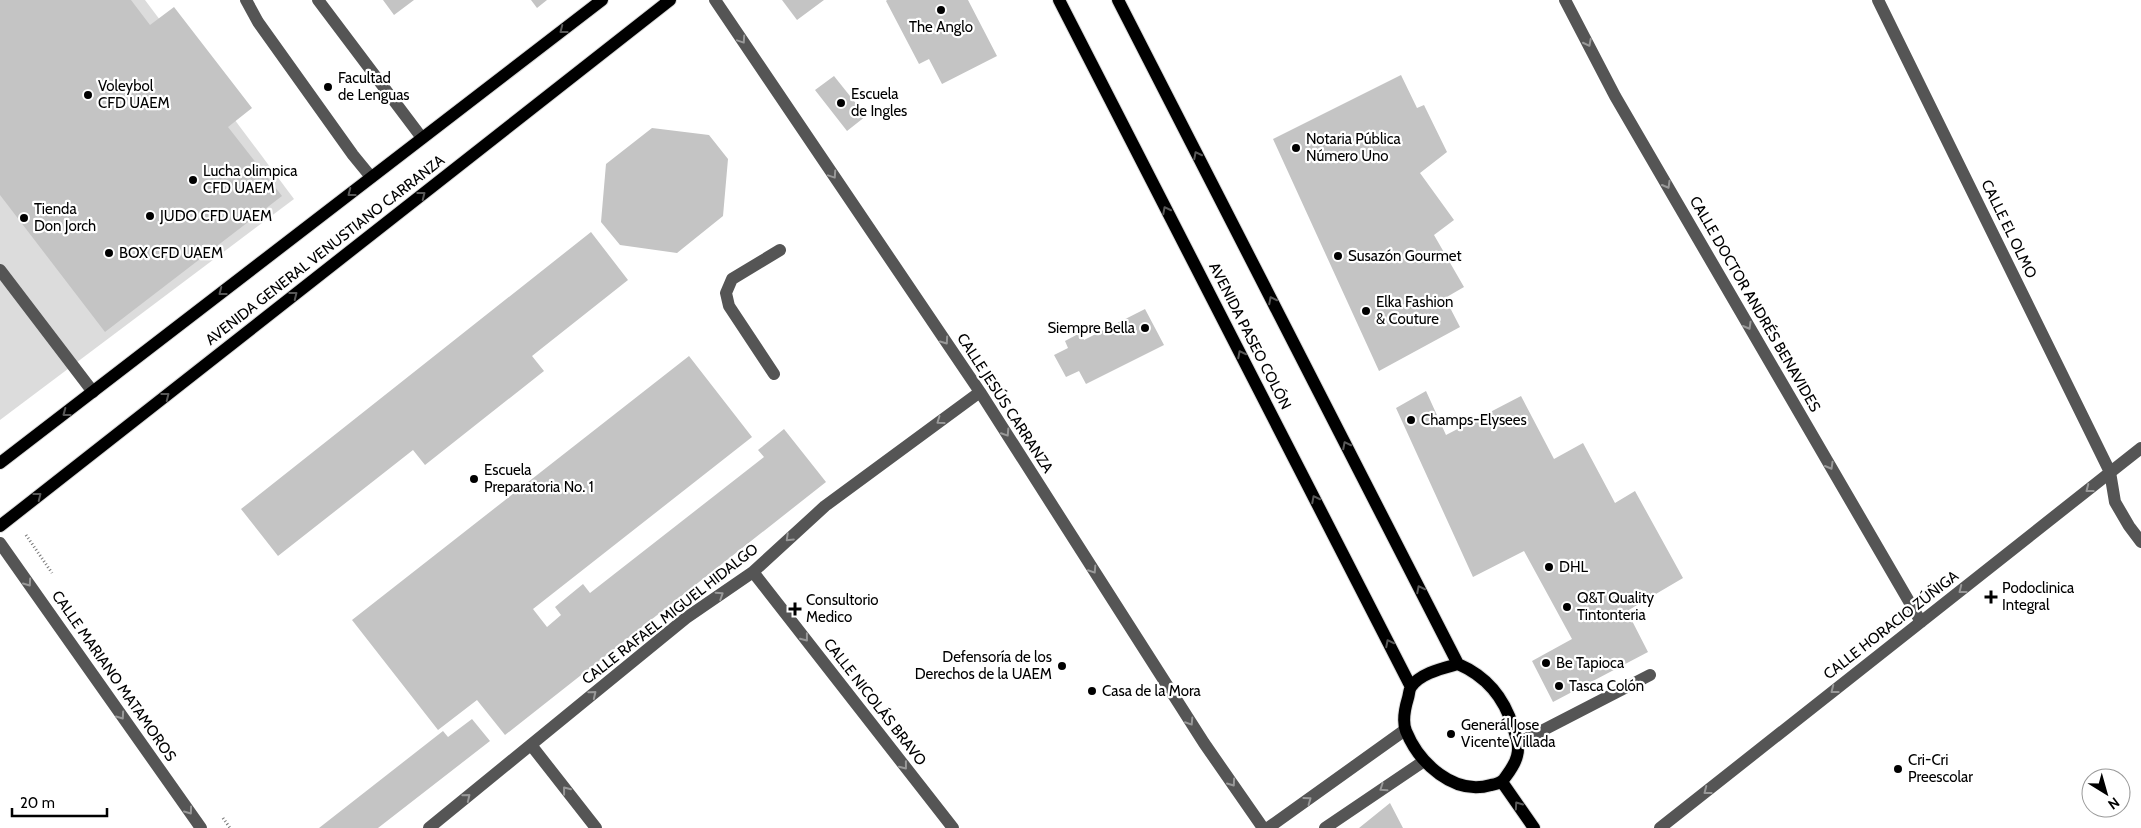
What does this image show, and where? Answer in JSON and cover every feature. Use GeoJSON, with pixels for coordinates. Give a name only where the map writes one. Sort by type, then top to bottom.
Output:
{"type":"FeatureCollection","features":[{"type":"Feature","properties":{"kind":"main road","name":"AVENIDA GENERAL VENUSTIANO CARRANZA"},"geometry":{"type":"LineString","coordinates":[[0,463],[602,0]]}},
{"type":"Feature","properties":{"kind":"main road","name":"AVENIDA GENERAL VENUSTIANO CARRANZA"},"geometry":{"type":"LineString","coordinates":[[0,526],[670,0]]}},
{"type":"Feature","properties":{"kind":"main road","name":"AVENIDA PASEO COLÓN"},"geometry":{"type":"LineString","coordinates":[[1059,0],[1411,687]]}},
{"type":"Feature","properties":{"kind":"main road"},"geometry":{"type":"LineString","coordinates":[[1118,0],[1458,664]]}},
{"type":"Feature","properties":{"kind":"main road"},"geometry":{"type":"LineString","coordinates":[[1458,664],[1474,670],[1489,683],[1505,704],[1518,743],[1517,756],[1512,768],[1502,782],[1485,787],[1453,782],[1434,771],[1424,761],[1405,730],[1404,715],[1411,687],[1423,677],[1440,669],[1458,664]]}},
{"type":"Feature","properties":{"kind":"main road"},"geometry":{"type":"LineString","coordinates":[[1502,782],[1534,828]]}},
{"type":"Feature","properties":{"kind":"street"},"geometry":{"type":"LineString","coordinates":[[246,0],[264,30],[371,178]]}},
{"type":"Feature","properties":{"kind":"street"},"geometry":{"type":"LineString","coordinates":[[318,0],[422,138]]}},
{"type":"Feature","properties":{"kind":"street","name":"CALLE JESÚS CARRANZA"},"geometry":{"type":"LineString","coordinates":[[715,0],[980,392],[1204,743],[1262,828]]}},
{"type":"Feature","properties":{"kind":"street","name":"CALLE DOCTOR ANDRÉS BENAVIDES"},"geometry":{"type":"LineString","coordinates":[[1566,0],[1615,96],[1921,622]]}},
{"type":"Feature","properties":{"kind":"street","name":"CALLE EL OLMO"},"geometry":{"type":"LineString","coordinates":[[1878,0],[2110,472],[2116,502],[2129,526],[2141,542]]}},
{"type":"Feature","properties":{"kind":"street"},"geometry":{"type":"LineString","coordinates":[[774,374],[729,306],[726,293],[732,279],[780,250]]}},
{"type":"Feature","properties":{"kind":"street"},"geometry":{"type":"LineString","coordinates":[[0,270],[93,392]]}},
{"type":"Feature","properties":{"kind":"street","name":"CALLE RAFAEL MIGUEL HIDALGO"},"geometry":{"type":"LineString","coordinates":[[429,828],[686,618],[753,572],[825,506],[980,392]]}},
{"type":"Feature","properties":{"kind":"street","name":"CALLE HORACIO ZÚÑIGA"},"geometry":{"type":"LineString","coordinates":[[1660,828],[2141,448]]}},
{"type":"Feature","properties":{"kind":"street","name":"CALLE MARIANO MATAMOROS"},"geometry":{"type":"LineString","coordinates":[[0,543],[201,828]]}},
{"type":"Feature","properties":{"kind":"street","name":"CALLE NICOLÁS BRAVO"},"geometry":{"type":"LineString","coordinates":[[753,572],[953,828]]}},
{"type":"Feature","properties":{"kind":"street"},"geometry":{"type":"LineString","coordinates":[[1518,743],[1650,675]]}},
{"type":"Feature","properties":{"kind":"street"},"geometry":{"type":"LineString","coordinates":[[1268,828],[1405,730]]}},
{"type":"Feature","properties":{"kind":"street"},"geometry":{"type":"LineString","coordinates":[[531,745],[596,828]]}},
{"type":"Feature","properties":{"kind":"street"},"geometry":{"type":"LineString","coordinates":[[1325,828],[1424,761]]}},
{"type":"Feature","properties":{"kind":"shaded area"},"geometry":{"type":"Polygon","coordinates":[[[0,0],[145,0],[294,199],[0,420],[0,0]]]}},
{"type":"Feature","properties":{"kind":"building"},"geometry":{"type":"Polygon","coordinates":[[[0,0],[131,0],[150,25],[174,7],[252,108],[228,127],[282,196],[105,332],[0,195],[0,0]]]}},
{"type":"Feature","properties":{"kind":"building"},"geometry":{"type":"Polygon","coordinates":[[[383,0],[414,0],[394,15],[383,0]]]}},
{"type":"Feature","properties":{"kind":"building"},"geometry":{"type":"Polygon","coordinates":[[[531,0],[547,0],[537,8],[531,0]]]}},
{"type":"Feature","properties":{"kind":"building"},"geometry":{"type":"Polygon","coordinates":[[[782,0],[824,0],[797,20],[782,0]]]}},
{"type":"Feature","properties":{"kind":"building"},"geometry":{"type":"Polygon","coordinates":[[[887,0],[968,0],[997,56],[942,84],[929,59],[919,64],[887,0]]]}},
{"type":"Feature","properties":{"kind":"building"},"geometry":{"type":"Polygon","coordinates":[[[1401,75],[1417,108],[1424,105],[1447,152],[1420,173],[1454,220],[1434,235],[1464,287],[1445,298],[1460,327],[1379,371],[1273,139],[1401,75]]]}},
{"type":"Feature","properties":{"kind":"building","name":"Escuela de Ingles"},"geometry":{"type":"Polygon","coordinates":[[[834,76],[866,116],[847,131],[815,90],[834,76]]]}},
{"type":"Feature","properties":{"kind":"building"},"geometry":{"type":"Polygon","coordinates":[[[652,128],[709,135],[728,159],[723,216],[677,253],[620,245],[601,222],[606,164],[652,128]]]}},
{"type":"Feature","properties":{"kind":"building"},"geometry":{"type":"Polygon","coordinates":[[[591,232],[628,280],[532,356],[544,371],[425,465],[413,450],[278,556],[241,509],[591,232]]]}},
{"type":"Feature","properties":{"kind":"building"},"geometry":{"type":"Polygon","coordinates":[[[1145,309],[1164,345],[1086,384],[1079,371],[1066,377],[1054,355],[1068,348],[1065,341],[1080,333],[1084,340],[1145,309]]]}},
{"type":"Feature","properties":{"kind":"building"},"geometry":{"type":"Polygon","coordinates":[[[689,356],[752,437],[533,609],[547,627],[561,615],[555,607],[583,584],[590,593],[764,457],[758,450],[784,429],[826,482],[505,735],[477,700],[438,730],[352,620],[689,356]]]}},
{"type":"Feature","properties":{"kind":"building"},"geometry":{"type":"Polygon","coordinates":[[[1426,391],[1446,435],[1521,396],[1554,459],[1583,443],[1615,503],[1635,491],[1683,578],[1627,611],[1648,652],[1553,702],[1532,661],[1572,639],[1524,551],[1473,577],[1396,408],[1426,391]]]}},
{"type":"Feature","properties":{"kind":"building"},"geometry":{"type":"Polygon","coordinates":[[[472,719],[490,741],[378,828],[319,828],[443,731],[448,737],[472,719]]]}},
{"type":"Feature","properties":{"kind":"building"},"geometry":{"type":"Polygon","coordinates":[[[1390,803],[1403,828],[1359,828],[1390,803]]]}},
{"type":"Feature","properties":{"kind":"place","name":"The Anglo"},"geometry":{"type":"Point","coordinates":[941,10]}},
{"type":"Feature","properties":{"kind":"place","name":"Facultad de Lenguas"},"geometry":{"type":"Point","coordinates":[328,87]}},
{"type":"Feature","properties":{"kind":"place","name":"Voleybol CFD UAEM"},"geometry":{"type":"Point","coordinates":[88,95]}},
{"type":"Feature","properties":{"kind":"place","name":"Escuela de Ingles"},"geometry":{"type":"Point","coordinates":[841,103]}},
{"type":"Feature","properties":{"kind":"place","name":"Notaria Pública Número Uno"},"geometry":{"type":"Point","coordinates":[1296,148]}},
{"type":"Feature","properties":{"kind":"place","name":"Lucha olimpica CFD UAEM"},"geometry":{"type":"Point","coordinates":[193,180]}},
{"type":"Feature","properties":{"kind":"place","name":"JUDO CFD UAEM"},"geometry":{"type":"Point","coordinates":[150,216]}},
{"type":"Feature","properties":{"kind":"place","name":"Tienda Don Jorch"},"geometry":{"type":"Point","coordinates":[24,218]}},
{"type":"Feature","properties":{"kind":"place","name":"BOX CFD UAEM"},"geometry":{"type":"Point","coordinates":[109,253]}},
{"type":"Feature","properties":{"kind":"place","name":"Susazón Gourmet"},"geometry":{"type":"Point","coordinates":[1338,256]}},
{"type":"Feature","properties":{"kind":"place","name":"Elka Fashion & Couture"},"geometry":{"type":"Point","coordinates":[1366,311]}},
{"type":"Feature","properties":{"kind":"place","name":"Siempre Bella"},"geometry":{"type":"Point","coordinates":[1145,328]}},
{"type":"Feature","properties":{"kind":"place","name":"Champs-Elysees"},"geometry":{"type":"Point","coordinates":[1411,420]}},
{"type":"Feature","properties":{"kind":"place","name":"Escuela Preparatoria No. 1"},"geometry":{"type":"Point","coordinates":[474,479]}},
{"type":"Feature","properties":{"kind":"place","name":"DHL"},"geometry":{"type":"Point","coordinates":[1549,567]}},
{"type":"Feature","properties":{"kind":"place","name":"Podoclinica Integral"},"geometry":{"type":"Point","coordinates":[1991,597]}},
{"type":"Feature","properties":{"kind":"place","name":"Q&T Quality Tintonteria"},"geometry":{"type":"Point","coordinates":[1567,607]}},
{"type":"Feature","properties":{"kind":"place","name":"Consultorio Medico"},"geometry":{"type":"Point","coordinates":[795,609]}},
{"type":"Feature","properties":{"kind":"place","name":"Be Tapioca"},"geometry":{"type":"Point","coordinates":[1546,663]}},
{"type":"Feature","properties":{"kind":"place","name":"Defensoría de los Derechos de la UAEM"},"geometry":{"type":"Point","coordinates":[1062,666]}},
{"type":"Feature","properties":{"kind":"place","name":"Tasca Colón"},"geometry":{"type":"Point","coordinates":[1559,686]}},
{"type":"Feature","properties":{"kind":"place","name":"Casa de la Mora"},"geometry":{"type":"Point","coordinates":[1092,691]}},
{"type":"Feature","properties":{"kind":"place","name":"Generál Jose Vicente Villada"},"geometry":{"type":"Point","coordinates":[1451,734]}},
{"type":"Feature","properties":{"kind":"place","name":"Cri-Cri Preescolar"},"geometry":{"type":"Point","coordinates":[1898,769]}}]}
